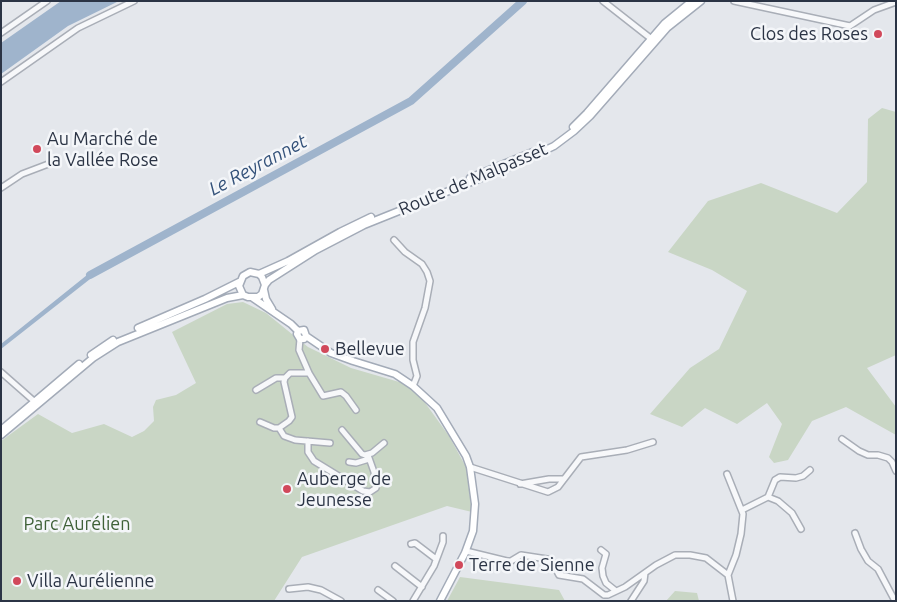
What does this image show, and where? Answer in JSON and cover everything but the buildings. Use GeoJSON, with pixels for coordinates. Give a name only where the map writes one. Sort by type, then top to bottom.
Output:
{"type":"FeatureCollection","features":[{"type":"Feature","properties":{"kind":"main road","name":"Route de Malpasset"},"geometry":{"type":"LineString","coordinates":[[265,288],[270,280],[316,250],[364,225],[516,164],[554,146],[574,132],[590,116],[665,23],[692,1]]}},
{"type":"Feature","properties":{"kind":"main road","name":"Route de Malpasset"},"geometry":{"type":"LineString","coordinates":[[259,274],[288,261],[361,221],[532,153],[551,142],[571,128],[587,113],[652,40],[701,1]]}},
{"type":"Feature","properties":{"kind":"main road"},"geometry":{"type":"LineString","coordinates":[[1,430],[102,346],[239,282],[246,273],[259,274],[262,277],[266,299],[274,312]]}},
{"type":"Feature","properties":{"kind":"main road"},"geometry":{"type":"LineString","coordinates":[[239,282],[240,291],[244,295]]}},
{"type":"Feature","properties":{"kind":"main road"},"geometry":{"type":"LineString","coordinates":[[253,298],[258,297],[265,288]]}},
{"type":"Feature","properties":{"kind":"main road"},"geometry":{"type":"LineString","coordinates":[[1,435],[105,349],[126,338],[227,298],[244,295],[253,298],[291,324],[301,335],[331,353],[395,374],[413,386],[437,408],[466,456],[470,467],[475,516],[473,531],[466,550],[440,601]]}},
{"type":"Feature","properties":{"kind":"street"},"geometry":{"type":"LineString","coordinates":[[1,33],[46,1]]}},
{"type":"Feature","properties":{"kind":"street"},"geometry":{"type":"LineString","coordinates":[[1,82],[78,28],[134,1]]}},
{"type":"Feature","properties":{"kind":"street"},"geometry":{"type":"LineString","coordinates":[[603,1],[652,40]]}},
{"type":"Feature","properties":{"kind":"street"},"geometry":{"type":"LineString","coordinates":[[734,1],[850,26],[874,10],[896,2]]}},
{"type":"Feature","properties":{"kind":"street"},"geometry":{"type":"LineString","coordinates":[[1,188],[22,174],[51,163]]}},
{"type":"Feature","properties":{"kind":"street"},"geometry":{"type":"LineString","coordinates":[[394,240],[405,252],[422,264],[430,281],[425,308],[413,342],[413,360],[416,376],[413,386]]}},
{"type":"Feature","properties":{"kind":"street"},"geometry":{"type":"LineString","coordinates":[[301,335],[299,350],[309,373],[323,396],[341,392],[356,410]]}},
{"type":"Feature","properties":{"kind":"street"},"geometry":{"type":"LineString","coordinates":[[1,372],[35,402]]}},
{"type":"Feature","properties":{"kind":"street"},"geometry":{"type":"LineString","coordinates":[[260,422],[274,428],[279,428],[289,421],[292,417],[284,382],[285,378],[290,373],[309,373]]}},
{"type":"Feature","properties":{"kind":"street"},"geometry":{"type":"LineString","coordinates":[[256,390],[276,378],[285,378]]}},
{"type":"Feature","properties":{"kind":"street"},"geometry":{"type":"LineString","coordinates":[[279,428],[286,437],[298,441],[330,443]]}},
{"type":"Feature","properties":{"kind":"street"},"geometry":{"type":"LineString","coordinates":[[308,441],[308,452],[314,461],[363,491],[370,492],[376,488],[374,472],[369,457],[362,454],[342,430]]}},
{"type":"Feature","properties":{"kind":"street"},"geometry":{"type":"LineString","coordinates":[[842,439],[868,455],[888,458],[896,471]]}},
{"type":"Feature","properties":{"kind":"street"},"geometry":{"type":"LineString","coordinates":[[349,462],[356,463],[369,457],[384,442]]}},
{"type":"Feature","properties":{"kind":"street"},"geometry":{"type":"LineString","coordinates":[[470,467],[548,492],[553,490],[564,479],[581,457],[627,450],[653,442]]}},
{"type":"Feature","properties":{"kind":"street"},"geometry":{"type":"LineString","coordinates":[[742,510],[768,497],[775,480],[780,477],[796,478],[803,476],[810,470]]}},
{"type":"Feature","properties":{"kind":"street"},"geometry":{"type":"LineString","coordinates":[[727,474],[742,510],[741,534],[736,555],[728,575],[734,601]]}},
{"type":"Feature","properties":{"kind":"street"},"geometry":{"type":"LineString","coordinates":[[520,484],[549,479],[564,479]]}},
{"type":"Feature","properties":{"kind":"street"},"geometry":{"type":"LineString","coordinates":[[768,497],[778,501],[792,513],[801,529]]}},
{"type":"Feature","properties":{"kind":"street"},"geometry":{"type":"LineString","coordinates":[[855,534],[868,561],[878,569],[895,601]]}},
{"type":"Feature","properties":{"kind":"street"},"geometry":{"type":"LineString","coordinates":[[413,601],[436,559],[443,542],[443,536]]}},
{"type":"Feature","properties":{"kind":"street"},"geometry":{"type":"LineString","coordinates":[[411,544],[415,543],[436,559]]}},
{"type":"Feature","properties":{"kind":"street"},"geometry":{"type":"LineString","coordinates":[[466,550],[508,561],[521,555],[547,559],[552,562],[562,577],[583,579],[604,595],[616,591],[675,555],[706,558],[728,575]]}},
{"type":"Feature","properties":{"kind":"street"},"geometry":{"type":"LineString","coordinates":[[602,550],[606,554],[602,568],[603,576],[606,583],[616,591]]}},
{"type":"Feature","properties":{"kind":"street"},"geometry":{"type":"LineString","coordinates":[[395,566],[422,587]]}},
{"type":"Feature","properties":{"kind":"street"},"geometry":{"type":"LineString","coordinates":[[632,601],[644,581],[645,573]]}},
{"type":"Feature","properties":{"kind":"street"},"geometry":{"type":"LineString","coordinates":[[289,589],[308,588],[321,590],[341,601]]}},
{"type":"Feature","properties":{"kind":"street"},"geometry":{"type":"LineString","coordinates":[[378,590],[393,601]]}},
{"type":"Feature","properties":{"kind":"green space"},"geometry":{"type":"Polygon","coordinates":[[[882,108],[896,112],[896,355],[867,368],[896,407],[896,435],[846,407],[812,421],[788,460],[774,463],[769,457],[782,424],[767,403],[737,424],[705,408],[682,427],[650,414],[690,368],[719,349],[747,291],[712,270],[668,252],[708,201],[761,183],[837,213],[867,182],[868,119],[882,108]]]}},
{"type":"Feature","properties":{"kind":"green space","name":"Parc Aurélien"},"geometry":{"type":"Polygon","coordinates":[[[243,302],[266,313],[308,347],[351,368],[413,386],[449,436],[466,467],[472,512],[447,506],[302,557],[274,601],[1,601],[1,441],[38,414],[72,433],[104,424],[132,437],[144,431],[154,421],[153,407],[156,400],[176,395],[196,383],[172,332],[227,304],[243,302]]]}},
{"type":"Feature","properties":{"kind":"green space"},"geometry":{"type":"Polygon","coordinates":[[[460,577],[559,590],[565,601],[447,601],[460,577]]]}},
{"type":"Feature","properties":{"kind":"green space"},"geometry":{"type":"Polygon","coordinates":[[[675,591],[697,593],[699,601],[666,601],[675,591]]]}},
{"type":"Feature","properties":{"kind":"water"},"geometry":{"type":"Polygon","coordinates":[[[61,1],[119,1],[68,26],[1,74],[1,43],[61,1]]]}},
{"type":"Feature","properties":{"kind":"water"},"geometry":{"type":"Polygon","coordinates":[[[98,269],[99,272],[1,349],[1,344],[92,271],[98,269]]]}},
{"type":"Feature","properties":{"kind":"waterway","name":"Le Reyrannet"},"geometry":{"type":"LineString","coordinates":[[90,275],[411,101],[523,1]]}},
{"type":"Feature","properties":{"kind":"place","name":"Clos des Roses"},"geometry":{"type":"Point","coordinates":[878,34]}},
{"type":"Feature","properties":{"kind":"place","name":"Au Marché de la Vallée Rose"},"geometry":{"type":"Point","coordinates":[37,149]}},
{"type":"Feature","properties":{"kind":"place","name":"Bellevue"},"geometry":{"type":"Point","coordinates":[325,349]}},
{"type":"Feature","properties":{"kind":"place","name":"Auberge de Jeunesse"},"geometry":{"type":"Point","coordinates":[287,489]}},
{"type":"Feature","properties":{"kind":"place","name":"Terre de Sienne"},"geometry":{"type":"Point","coordinates":[459,565]}},
{"type":"Feature","properties":{"kind":"place","name":"Villa Aurélienne"},"geometry":{"type":"Point","coordinates":[17,581]}}]}
